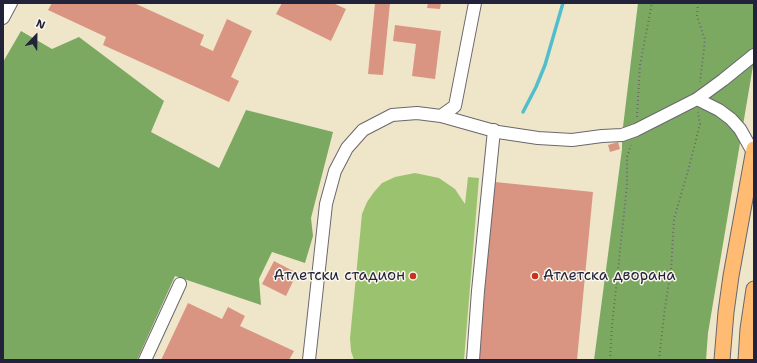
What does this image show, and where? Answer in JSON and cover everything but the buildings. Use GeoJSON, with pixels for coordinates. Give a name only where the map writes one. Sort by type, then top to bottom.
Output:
{"type":"FeatureCollection","features":[{"type":"Feature","properties":{"kind":"main road"},"geometry":{"type":"LineString","coordinates":[[722,360],[731,276],[754,151]]}},
{"type":"Feature","properties":{"kind":"main road"},"geometry":{"type":"LineString","coordinates":[[746,360],[749,322],[754,289]]}},
{"type":"Feature","properties":{"kind":"street"},"geometry":{"type":"LineString","coordinates":[[3,18],[11,3]]}},
{"type":"Feature","properties":{"kind":"street"},"geometry":{"type":"LineString","coordinates":[[441,116],[455,106],[475,3]]}},
{"type":"Feature","properties":{"kind":"street"},"geometry":{"type":"LineString","coordinates":[[309,360],[326,204],[335,171],[346,148],[363,130],[392,116],[417,113],[441,116],[498,132],[538,138],[572,140],[622,135],[636,130],[697,99],[754,55]]}},
{"type":"Feature","properties":{"kind":"street"},"geometry":{"type":"LineString","coordinates":[[697,99],[719,110],[731,119],[740,129],[754,151]]}},
{"type":"Feature","properties":{"kind":"street"},"geometry":{"type":"LineString","coordinates":[[473,360],[478,291],[494,130]]}},
{"type":"Feature","properties":{"kind":"street"},"geometry":{"type":"LineString","coordinates":[[145,360],[180,284]]}},
{"type":"Feature","properties":{"kind":"street"},"geometry":{"type":"LineString","coordinates":[[300,360],[312,334]]}},
{"type":"Feature","properties":{"kind":"path"},"geometry":{"type":"LineString","coordinates":[[610,360],[612,326],[627,185],[627,157],[636,130],[640,65],[652,3]]}},
{"type":"Feature","properties":{"kind":"path"},"geometry":{"type":"LineString","coordinates":[[659,360],[671,270],[674,219],[700,124],[697,99],[705,40],[697,16],[698,3]]}},
{"type":"Feature","properties":{"kind":"green space"},"geometry":{"type":"Polygon","coordinates":[[[638,3],[754,3],[754,60],[708,333],[706,360],[594,360],[622,149],[622,135],[638,3]]]}},
{"type":"Feature","properties":{"kind":"green space"},"geometry":{"type":"Polygon","coordinates":[[[21,31],[52,49],[79,37],[164,101],[151,132],[219,168],[246,110],[333,132],[311,218],[313,236],[305,263],[272,252],[259,279],[261,305],[175,276],[137,360],[3,360],[3,62],[21,31]]]}},
{"type":"Feature","properties":{"kind":"green space","name":"Атлетски стадион"},"geometry":{"type":"Polygon","coordinates":[[[415,173],[439,178],[455,189],[465,204],[468,177],[479,178],[464,360],[354,360],[351,351],[350,338],[362,214],[367,202],[382,183],[395,177],[415,173]]]}},
{"type":"Feature","properties":{"kind":"waterway"},"geometry":{"type":"LineString","coordinates":[[523,112],[545,65],[563,3]]}},
{"type":"Feature","properties":{"kind":"place","name":"Атлетски стадион"},"geometry":{"type":"Point","coordinates":[413,276]}},
{"type":"Feature","properties":{"kind":"place","name":"Атлетска дворана"},"geometry":{"type":"Point","coordinates":[535,276]}}]}
